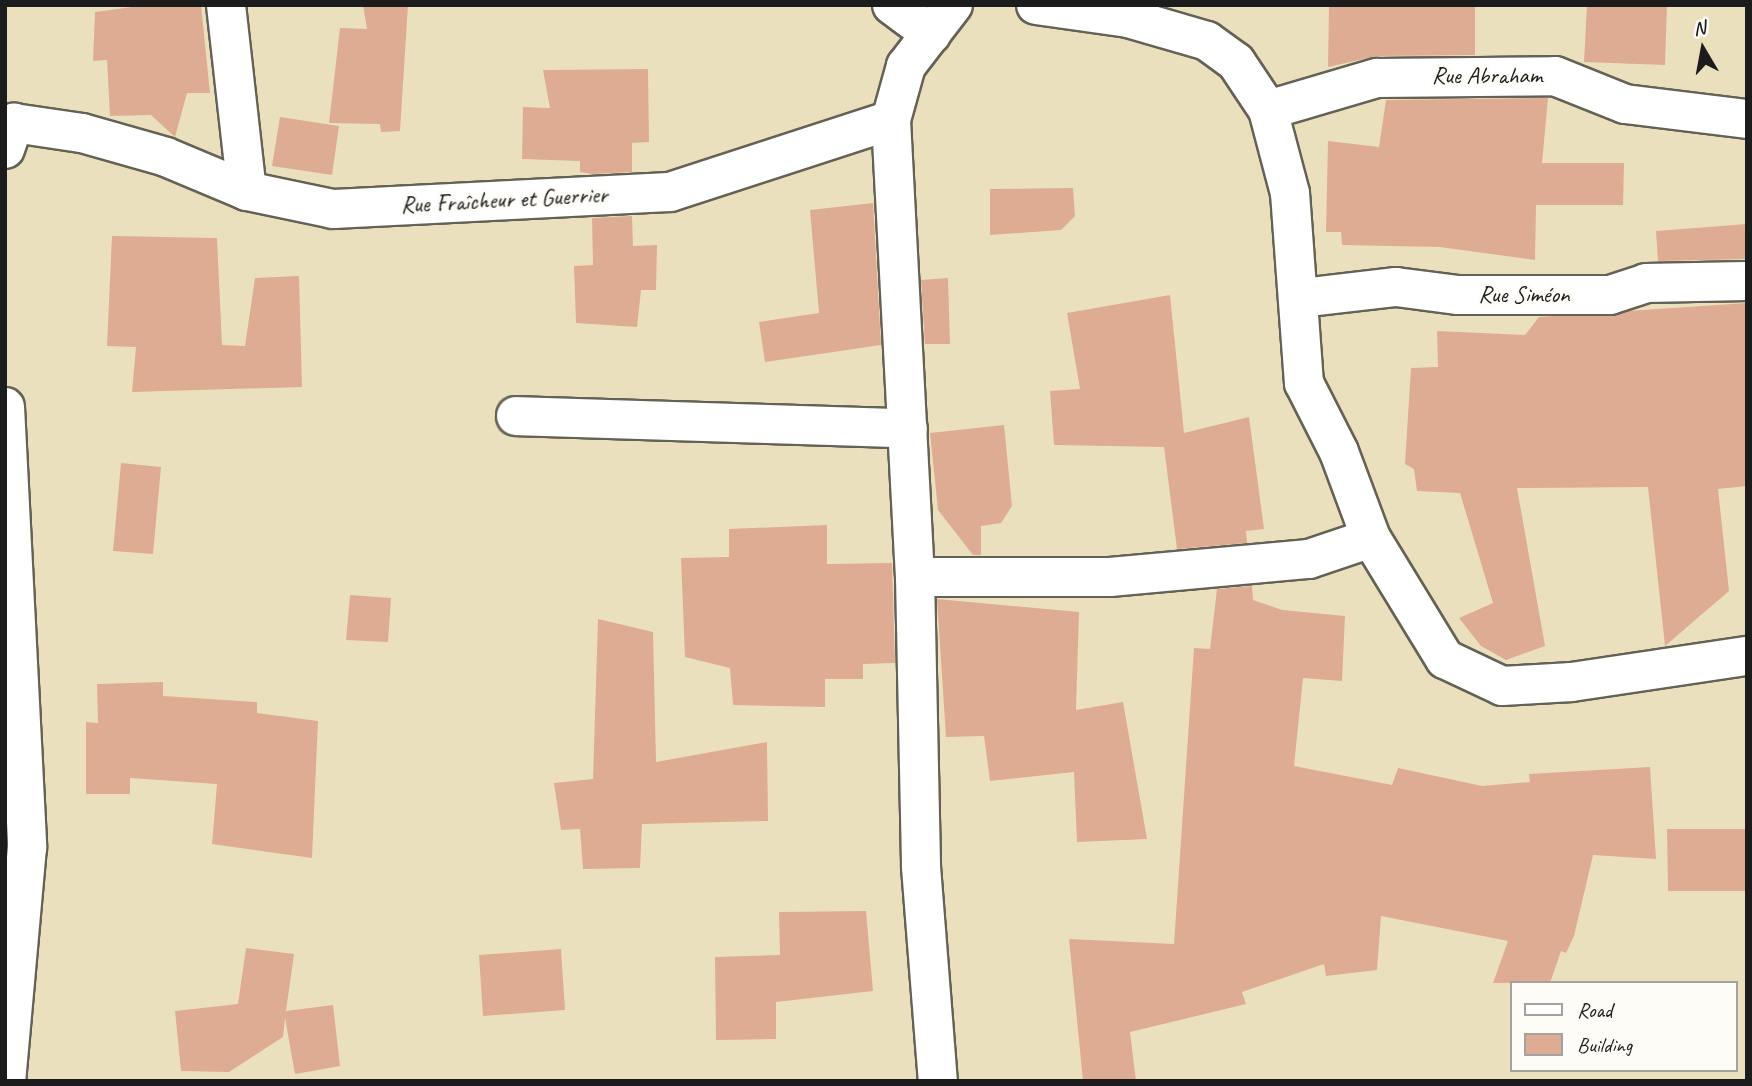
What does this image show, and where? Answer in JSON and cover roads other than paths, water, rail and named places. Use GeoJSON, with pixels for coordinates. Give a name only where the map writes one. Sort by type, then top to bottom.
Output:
{"type":"FeatureCollection","features":[{"type":"Feature","properties":{"kind":"street"},"geometry":{"type":"LineString","coordinates":[[226,5],[247,191]]}},
{"type":"Feature","properties":{"kind":"street"},"geometry":{"type":"LineString","coordinates":[[892,5],[942,19],[906,66],[891,120],[915,577],[921,867],[938,1081]]}},
{"type":"Feature","properties":{"kind":"street"},"geometry":{"type":"LineString","coordinates":[[1036,5],[1128,18],[1207,41],[1236,62],[1268,110],[1290,193],[1301,298],[1304,383],[1339,452],[1371,538],[1445,659],[1503,686],[1572,682],[1747,656]]}},
{"type":"Feature","properties":{"kind":"street","name":"Rue Abraham"},"geometry":{"type":"LineString","coordinates":[[1268,110],[1377,78],[1555,76],[1625,104],[1747,119]]}},
{"type":"Feature","properties":{"kind":"street","name":"Rue Fraîcheur et Guerrier"},"geometry":{"type":"LineString","coordinates":[[8,131],[166,157],[247,191],[333,209],[670,192],[891,120]]}},
{"type":"Feature","properties":{"kind":"street","name":"Rue Siméon"},"geometry":{"type":"LineString","coordinates":[[1301,298],[1396,287],[1458,295],[1610,295],[1646,283],[1747,281]]}},
{"type":"Feature","properties":{"kind":"street"},"geometry":{"type":"LineString","coordinates":[[5,407],[27,847],[6,1081]]}},
{"type":"Feature","properties":{"kind":"street"},"geometry":{"type":"LineString","coordinates":[[516,416],[908,428]]}},
{"type":"Feature","properties":{"kind":"street"},"geometry":{"type":"LineString","coordinates":[[915,577],[1110,577],[1309,559],[1371,538]]}}]}
